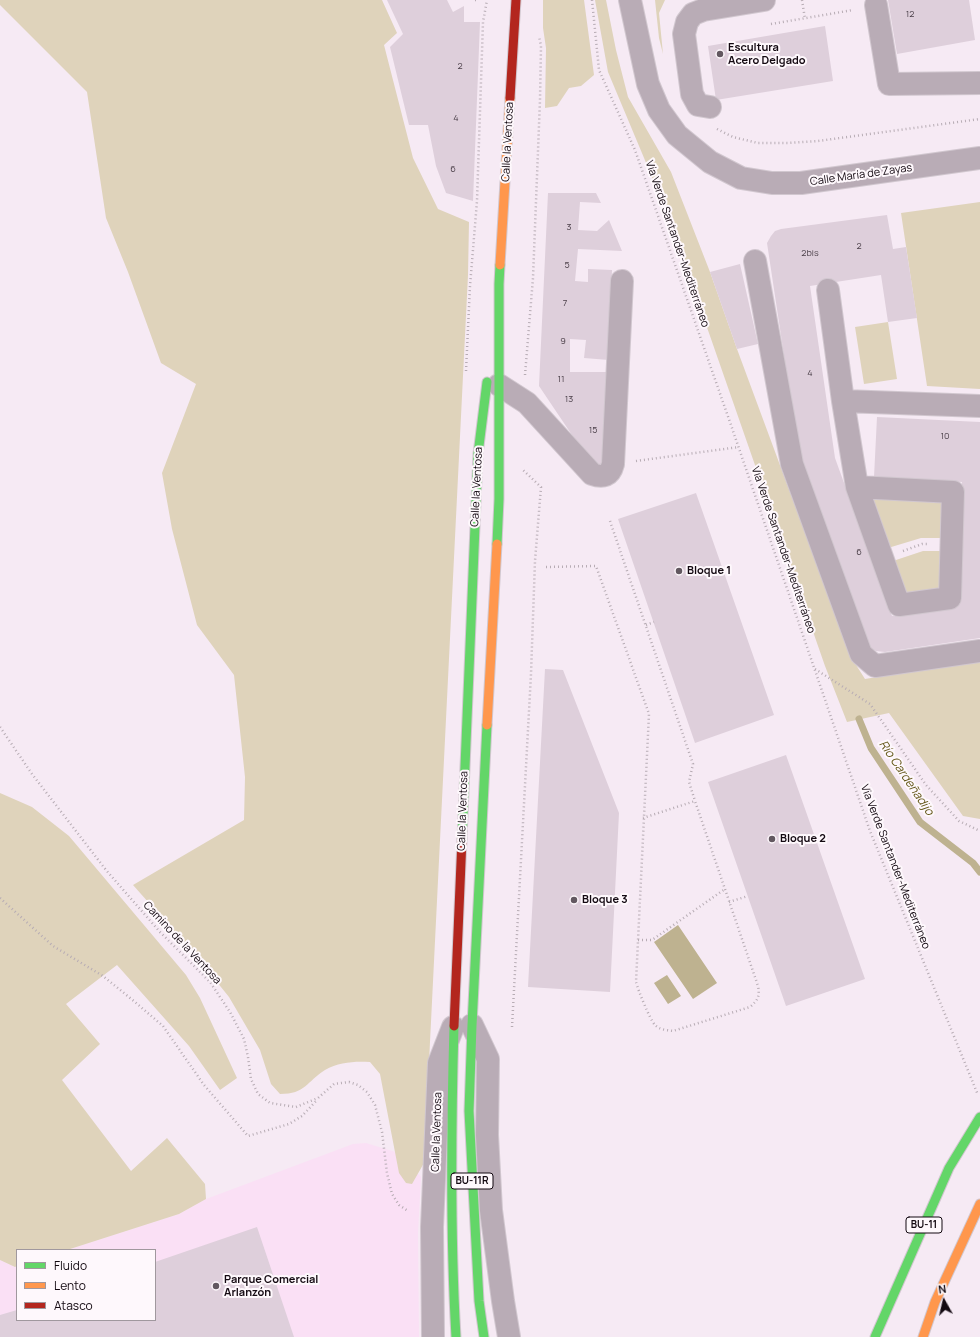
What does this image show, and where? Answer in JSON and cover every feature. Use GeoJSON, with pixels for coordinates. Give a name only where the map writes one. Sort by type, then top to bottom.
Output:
{"type":"FeatureCollection","features":[{"type":"Feature","properties":{"kind":"main road","name":"Calle la Ventosa"},"geometry":{"type":"LineString","coordinates":[[463,1026],[498,499],[493,381],[516,0]]}},
{"type":"Feature","properties":{"kind":"main road","name":"Calle la Ventosa"},"geometry":{"type":"LineString","coordinates":[[490,361],[499,284]]}},
{"type":"Feature","properties":{"kind":"main road","name":"Calle la Ventosa"},"geometry":{"type":"LineString","coordinates":[[463,1026],[478,454],[493,381]]}},
{"type":"Feature","properties":{"kind":"main road","name":"BU-11R"},"geometry":{"type":"LineString","coordinates":[[456,1337],[450,1169],[463,1026]]}},
{"type":"Feature","properties":{"kind":"main road","name":"BU-11R"},"geometry":{"type":"LineString","coordinates":[[463,1026],[479,1301],[484,1337]]}},
{"type":"Feature","properties":{"kind":"main road","name":"BU-11"},"geometry":{"type":"LineString","coordinates":[[875,1337],[949,1168],[980,1117]]}},
{"type":"Feature","properties":{"kind":"main road"},"geometry":{"type":"LineString","coordinates":[[923,1337],[935,1302],[980,1204]]}},
{"type":"Feature","properties":{"kind":"street","name":"Calle María de Zayas"},"geometry":{"type":"LineString","coordinates":[[630,0],[648,84],[659,110],[677,135],[710,162],[741,178],[772,183],[801,183],[980,158]]}},
{"type":"Feature","properties":{"kind":"street"},"geometry":{"type":"LineString","coordinates":[[710,106],[698,106],[692,94],[684,34],[687,22],[693,14],[703,10],[764,0]]}},
{"type":"Feature","properties":{"kind":"street"},"geometry":{"type":"LineString","coordinates":[[876,6],[889,84],[980,83]]}},
{"type":"Feature","properties":{"kind":"street"},"geometry":{"type":"LineString","coordinates":[[755,261],[792,464],[861,654],[875,666],[980,651]]}},
{"type":"Feature","properties":{"kind":"street"},"geometry":{"type":"LineString","coordinates":[[493,381],[527,402],[592,474],[599,476],[606,475],[611,471],[613,464],[622,281]]}},
{"type":"Feature","properties":{"kind":"street"},"geometry":{"type":"LineString","coordinates":[[828,290],[843,401],[857,487],[899,605],[950,598],[953,492],[857,487]]}},
{"type":"Feature","properties":{"kind":"street"},"geometry":{"type":"LineString","coordinates":[[843,401],[980,406]]}},
{"type":"Feature","properties":{"kind":"street","name":"Calle la Ventosa"},"geometry":{"type":"LineString","coordinates":[[433,1337],[433,1220],[439,1063],[463,1026],[488,1059],[487,1135],[491,1210],[509,1337]]}},
{"type":"Feature","properties":{"kind":"path"},"geometry":{"type":"LineString","coordinates":[[477,201],[483,22],[487,0]]}},
{"type":"Feature","properties":{"kind":"path","name":"Vía Verde Santander-Mediterráneo"},"geometry":{"type":"LineString","coordinates":[[592,0],[599,70],[635,150],[739,447],[870,831],[980,1100]]}},
{"type":"Feature","properties":{"kind":"path"},"geometry":{"type":"LineString","coordinates":[[802,0],[805,19]]}},
{"type":"Feature","properties":{"kind":"path"},"geometry":{"type":"LineString","coordinates":[[766,25],[876,6]]}},
{"type":"Feature","properties":{"kind":"path"},"geometry":{"type":"LineString","coordinates":[[524,381],[533,278],[540,100],[540,46],[537,31]]}},
{"type":"Feature","properties":{"kind":"path"},"geometry":{"type":"LineString","coordinates":[[714,128],[733,137],[758,143],[788,143],[818,141],[980,119]]}},
{"type":"Feature","properties":{"kind":"path"},"geometry":{"type":"LineString","coordinates":[[613,464],[739,447]]}},
{"type":"Feature","properties":{"kind":"path"},"geometry":{"type":"LineString","coordinates":[[512,1027],[531,674],[535,561],[541,487],[519,466]]}},
{"type":"Feature","properties":{"kind":"path"},"geometry":{"type":"LineString","coordinates":[[546,567],[596,566],[650,714],[636,982],[638,990],[655,1025],[663,1030],[673,1031],[750,1007],[756,1002],[759,995],[758,986],[689,782],[693,764],[610,521]]}},
{"type":"Feature","properties":{"kind":"path"},"geometry":{"type":"LineString","coordinates":[[882,558],[922,544],[952,545]]}},
{"type":"Feature","properties":{"kind":"path"},"geometry":{"type":"LineString","coordinates":[[646,625],[654,622]]}},
{"type":"Feature","properties":{"kind":"path"},"geometry":{"type":"LineString","coordinates":[[814,668],[870,704],[926,785],[959,821],[980,830]]}},
{"type":"Feature","properties":{"kind":"path","name":"Camino de la Ventosa"},"geometry":{"type":"LineString","coordinates":[[0,727],[32,774],[106,870],[160,932],[210,982],[230,1012],[244,1039],[251,1079],[258,1094],[270,1104],[296,1107],[318,1098],[334,1084],[349,1082],[358,1085],[367,1092],[375,1105],[382,1132],[387,1173],[392,1194],[399,1205],[419,1218],[433,1220]]}},
{"type":"Feature","properties":{"kind":"path"},"geometry":{"type":"LineString","coordinates":[[644,818],[695,801]]}},
{"type":"Feature","properties":{"kind":"path"},"geometry":{"type":"LineString","coordinates":[[638,940],[652,940],[725,889]]}},
{"type":"Feature","properties":{"kind":"path"},"geometry":{"type":"LineString","coordinates":[[730,902],[748,896]]}},
{"type":"Feature","properties":{"kind":"path"},"geometry":{"type":"LineString","coordinates":[[0,898],[53,946],[93,969],[116,986],[162,1026],[204,1085],[248,1136],[289,1124],[302,1116],[318,1098]]}},
{"type":"Feature","properties":{"kind":"shaded area"},"geometry":{"type":"Polygon","coordinates":[[[0,0],[382,0],[397,33],[384,45],[413,158],[438,209],[469,222],[468,275],[424,1163],[412,1184],[406,1183],[399,1173],[380,1074],[370,1062],[353,1062],[330,1067],[319,1074],[301,1090],[280,1094],[271,1084],[260,1050],[229,997],[196,956],[133,885],[244,820],[245,777],[234,675],[197,625],[172,529],[162,473],[196,384],[161,363],[128,272],[106,218],[87,92],[0,5],[0,0]]]}},
{"type":"Feature","properties":{"kind":"shaded area"},"geometry":{"type":"Polygon","coordinates":[[[543,0],[584,0],[594,75],[581,86],[569,88],[557,106],[545,108],[546,48],[543,28],[543,0]]]}},
{"type":"Feature","properties":{"kind":"shaded area"},"geometry":{"type":"Polygon","coordinates":[[[595,0],[606,0],[616,50],[628,97],[671,172],[710,272],[851,657],[865,679],[980,660],[980,819],[963,816],[889,713],[847,722],[825,666],[702,313],[652,177],[608,72],[595,0]]]}},
{"type":"Feature","properties":{"kind":"shaded area"},"geometry":{"type":"Polygon","coordinates":[[[655,0],[665,0],[659,13],[663,54],[659,38],[655,0]]]}},
{"type":"Feature","properties":{"kind":"shaded area"},"geometry":{"type":"Polygon","coordinates":[[[980,202],[980,389],[927,386],[901,213],[980,202]]]}},
{"type":"Feature","properties":{"kind":"shaded area"},"geometry":{"type":"Polygon","coordinates":[[[888,322],[897,379],[864,384],[855,327],[888,322]]]}},
{"type":"Feature","properties":{"kind":"shaded area"},"geometry":{"type":"Polygon","coordinates":[[[871,499],[945,501],[944,538],[921,538],[888,548],[871,499]]]}},
{"type":"Feature","properties":{"kind":"shaded area"},"geometry":{"type":"Polygon","coordinates":[[[923,551],[944,551],[943,589],[905,595],[893,561],[923,551]]]}},
{"type":"Feature","properties":{"kind":"shaded area"},"geometry":{"type":"Polygon","coordinates":[[[0,793],[32,807],[69,836],[186,975],[200,998],[237,1078],[220,1090],[189,1046],[117,965],[66,1004],[100,1044],[62,1080],[131,1171],[167,1138],[205,1184],[206,1199],[179,1214],[70,1249],[16,1249],[15,1267],[0,1260],[0,793]]]}},
{"type":"Feature","properties":{"kind":"shaded area"},"geometry":{"type":"Polygon","coordinates":[[[678,925],[717,983],[693,999],[654,942],[678,925]]]}},
{"type":"Feature","properties":{"kind":"shaded area"},"geometry":{"type":"Polygon","coordinates":[[[667,975],[681,996],[668,1004],[654,983],[667,975]]]}},
{"type":"Feature","properties":{"kind":"shaded area","name":"Parque Comercial Arlanzón"},"geometry":{"type":"Polygon","coordinates":[[[366,1143],[402,1154],[421,1177],[418,1233],[419,1337],[0,1337],[0,1260],[16,1266],[16,1321],[156,1321],[156,1249],[70,1249],[179,1214],[206,1199],[353,1144],[366,1143]]]}},
{"type":"Feature","properties":{"kind":"building"},"geometry":{"type":"Polygon","coordinates":[[[387,0],[447,0],[453,12],[464,6],[464,22],[480,22],[473,201],[446,193],[436,166],[428,125],[409,125],[390,47],[403,34],[387,0]]]}},
{"type":"Feature","properties":{"kind":"building"},"geometry":{"type":"Polygon","coordinates":[[[888,0],[969,0],[975,40],[897,54],[888,0]]]}},
{"type":"Feature","properties":{"kind":"building"},"geometry":{"type":"Polygon","coordinates":[[[825,26],[833,81],[716,100],[708,46],[825,26]]]}},
{"type":"Feature","properties":{"kind":"building"},"geometry":{"type":"Polygon","coordinates":[[[548,193],[596,193],[601,203],[580,202],[578,230],[597,231],[609,220],[622,251],[578,249],[575,281],[588,282],[588,269],[612,270],[609,360],[584,358],[586,340],[570,339],[570,372],[608,372],[604,464],[599,468],[574,438],[539,386],[548,193]]]}},
{"type":"Feature","properties":{"kind":"building"},"geometry":{"type":"Polygon","coordinates":[[[887,215],[893,249],[906,247],[917,318],[888,322],[881,275],[810,286],[835,458],[892,616],[956,606],[962,482],[874,477],[877,417],[980,422],[980,638],[885,652],[876,651],[869,648],[800,461],[767,243],[775,231],[781,229],[887,215]]]}},
{"type":"Feature","properties":{"kind":"building"},"geometry":{"type":"Polygon","coordinates":[[[740,264],[758,344],[737,349],[710,272],[740,264]]]}},
{"type":"Feature","properties":{"kind":"building","name":"Bloque 1"},"geometry":{"type":"Polygon","coordinates":[[[696,493],[774,715],[695,743],[618,519],[696,493]]]}},
{"type":"Feature","properties":{"kind":"building","name":"Bloque 3"},"geometry":{"type":"Polygon","coordinates":[[[545,669],[563,670],[619,813],[610,992],[528,987],[545,669]]]}},
{"type":"Feature","properties":{"kind":"building","name":"Bloque 2"},"geometry":{"type":"Polygon","coordinates":[[[786,755],[865,979],[786,1006],[708,782],[786,755]]]}},
{"type":"Feature","properties":{"kind":"building","name":"Parque Comercial Arlanzón"},"geometry":{"type":"Polygon","coordinates":[[[257,1227],[294,1337],[0,1337],[0,1315],[16,1310],[16,1321],[156,1321],[156,1262],[257,1227]]]}},
{"type":"Feature","properties":{"kind":"waterway","name":"Río Cardeñadijo"},"geometry":{"type":"LineString","coordinates":[[859,719],[871,748],[920,822],[973,863],[980,872]]}},
{"type":"Feature","properties":{"kind":"traffic: fast"},"geometry":{"type":"LineString","coordinates":[[497,544],[499,499],[500,265]]}},
{"type":"Feature","properties":{"kind":"traffic: fast"},"geometry":{"type":"LineString","coordinates":[[462,839],[478,454],[487,382]]}},
{"type":"Feature","properties":{"kind":"traffic: fast"},"geometry":{"type":"LineString","coordinates":[[472,1025],[487,725]]}},
{"type":"Feature","properties":{"kind":"traffic: fast"},"geometry":{"type":"LineString","coordinates":[[472,1025],[469,1111],[479,1301],[484,1337]]}},
{"type":"Feature","properties":{"kind":"traffic: fast"},"geometry":{"type":"LineString","coordinates":[[454,1026],[452,1182],[456,1337]]}},
{"type":"Feature","properties":{"kind":"traffic: fast"},"geometry":{"type":"LineString","coordinates":[[875,1337],[949,1168],[980,1117]]}},
{"type":"Feature","properties":{"kind":"traffic: slow"},"geometry":{"type":"LineString","coordinates":[[500,265],[510,98]]}},
{"type":"Feature","properties":{"kind":"traffic: slow"},"geometry":{"type":"LineString","coordinates":[[487,725],[497,544]]}},
{"type":"Feature","properties":{"kind":"traffic: slow"},"geometry":{"type":"LineString","coordinates":[[923,1337],[935,1302],[980,1204]]}},
{"type":"Feature","properties":{"kind":"traffic: jam"},"geometry":{"type":"LineString","coordinates":[[510,98],[516,0]]}},
{"type":"Feature","properties":{"kind":"traffic: jam"},"geometry":{"type":"LineString","coordinates":[[454,1026],[462,839]]}},
{"type":"Feature","properties":{"kind":"place","name":"Escultura Acero Delgado"},"geometry":{"type":"Point","coordinates":[720,54]}},
{"type":"Feature","properties":{"kind":"place","name":"Bloque 1"},"geometry":{"type":"Point","coordinates":[679,571]}},
{"type":"Feature","properties":{"kind":"place","name":"Bloque 2"},"geometry":{"type":"Point","coordinates":[772,839]}},
{"type":"Feature","properties":{"kind":"place","name":"Bloque 3"},"geometry":{"type":"Point","coordinates":[574,900]}},
{"type":"Feature","properties":{"kind":"place","name":"Parque Comercial Arlanzón"},"geometry":{"type":"Point","coordinates":[216,1286]}}]}
